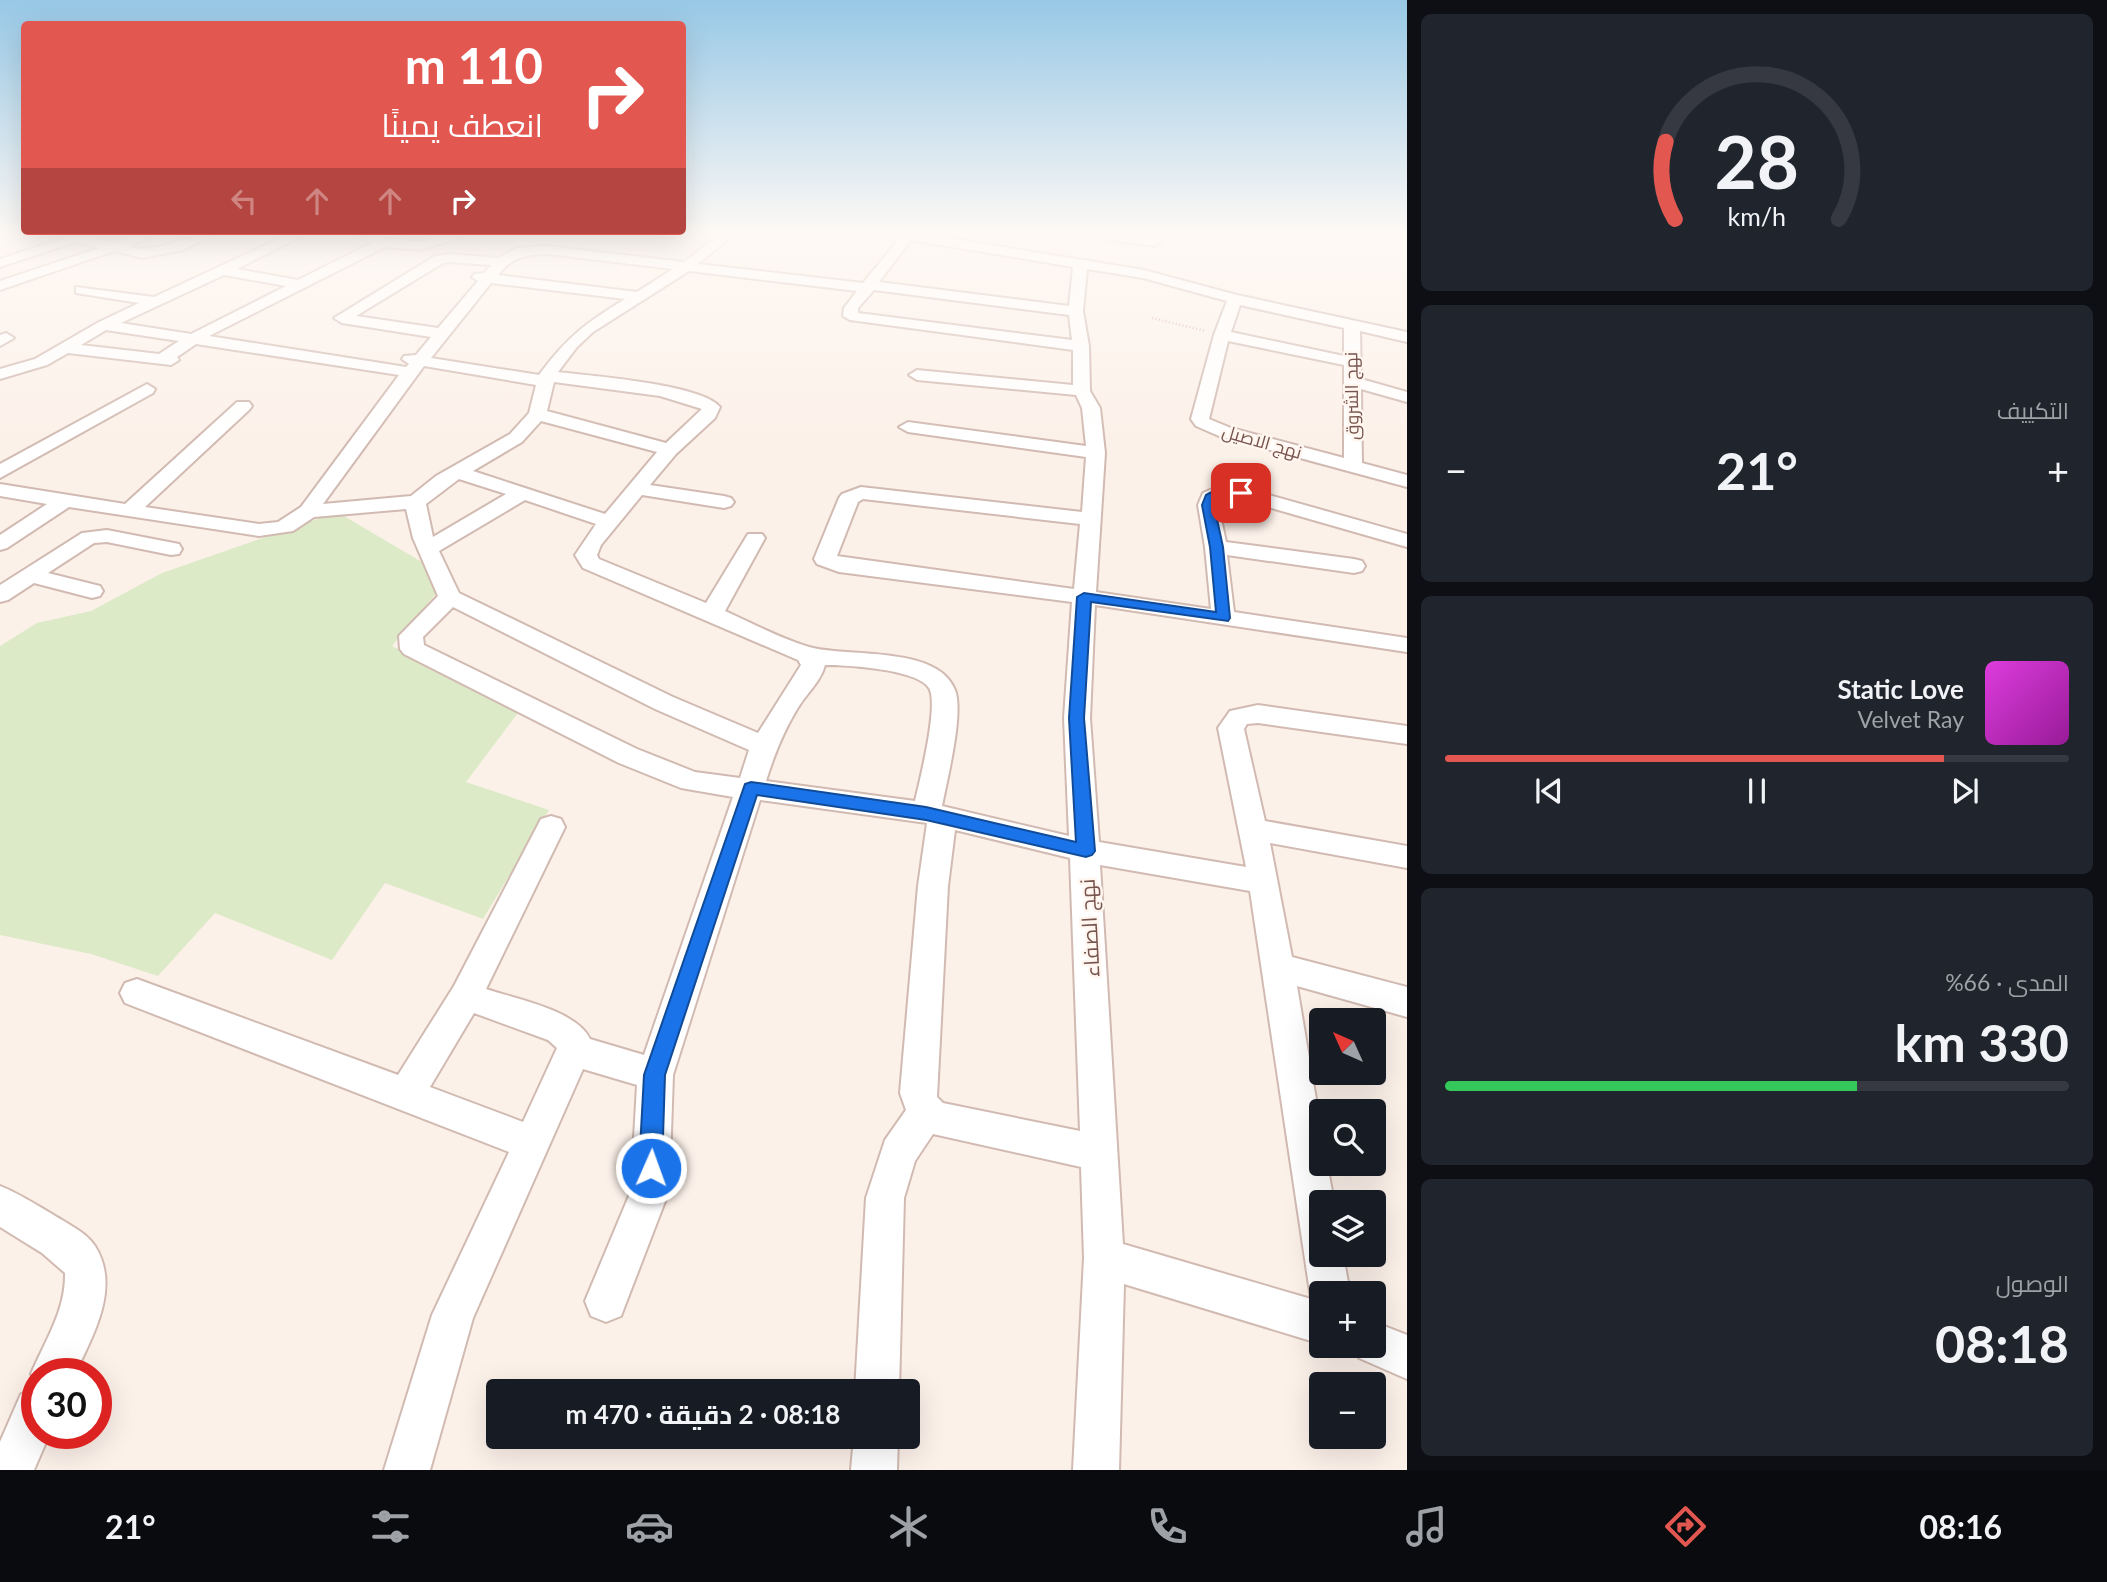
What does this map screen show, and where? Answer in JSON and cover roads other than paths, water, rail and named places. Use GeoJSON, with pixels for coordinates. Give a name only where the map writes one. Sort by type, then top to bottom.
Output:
{"type":"FeatureCollection","features":[{"type":"Feature","properties":{"kind":"street"},"geometry":{"type":"LineString","coordinates":[[0,374],[41,362],[67,348],[75,340],[149,304]]}},
{"type":"Feature","properties":{"kind":"street"},"geometry":{"type":"LineString","coordinates":[[67,348],[167,359],[194,338],[263,304]]}},
{"type":"Feature","properties":{"kind":"street"},"geometry":{"type":"LineString","coordinates":[[366,304],[342,318],[438,333]]}},
{"type":"Feature","properties":{"kind":"street"},"geometry":{"type":"LineString","coordinates":[[279,529],[293,505],[463,304]]}},
{"type":"Feature","properties":{"kind":"street"},"geometry":{"type":"LineString","coordinates":[[308,510],[416,502],[458,472],[516,438],[537,414],[546,379],[571,344],[625,304]]}},
{"type":"Feature","properties":{"kind":"street"},"geometry":{"type":"LineString","coordinates":[[855,304],[850,316],[1081,346]]}},
{"type":"Feature","properties":{"kind":"street"},"geometry":{"type":"LineString","coordinates":[[1015,304],[1076,311]]}},
{"type":"Feature","properties":{"kind":"street","name":"نهج الصفاء"},"geometry":{"type":"LineString","coordinates":[[1077,304],[1082,391],[1091,408],[1096,453],[1077,718],[1086,851],[1104,1258],[1096,1470]]}},
{"type":"Feature","properties":{"kind":"street","name":"نهج الاصيل"},"geometry":{"type":"LineString","coordinates":[[1233,304],[1222,335],[1201,416],[1202,422],[1225,432],[1407,481]]}},
{"type":"Feature","properties":{"kind":"street"},"geometry":{"type":"LineString","coordinates":[[1256,304],[1407,337]]}},
{"type":"Feature","properties":{"kind":"street"},"geometry":{"type":"LineString","coordinates":[[104,325],[410,366],[684,396],[708,403],[711,407],[709,414],[669,450],[591,544],[586,555],[591,563],[808,655],[904,666],[925,672],[937,680],[944,692],[943,731],[934,815],[933,886],[918,1093],[926,1113],[940,1120],[1099,1153]]}},
{"type":"Feature","properties":{"kind":"street","name":"نهج الشروق"},"geometry":{"type":"LineString","coordinates":[[1352,325],[1350,381],[1353,466]]}},
{"type":"Feature","properties":{"kind":"street"},"geometry":{"type":"LineString","coordinates":[[1222,335],[1351,362]]}},
{"type":"Feature","properties":{"kind":"street"},"geometry":{"type":"LineString","coordinates":[[0,490],[240,528],[279,529],[292,524],[308,510],[410,366]]}},
{"type":"Feature","properties":{"kind":"street"},"geometry":{"type":"LineString","coordinates":[[917,374],[1082,391]]}},
{"type":"Feature","properties":{"kind":"street"},"geometry":{"type":"LineString","coordinates":[[1350,381],[1407,397]]}},
{"type":"Feature","properties":{"kind":"street"},"geometry":{"type":"LineString","coordinates":[[0,471],[147,389]]}},
{"type":"Feature","properties":{"kind":"street"},"geometry":{"type":"LineString","coordinates":[[130,510],[243,406]]}},
{"type":"Feature","properties":{"kind":"street"},"geometry":{"type":"LineString","coordinates":[[537,414],[669,450]]}},
{"type":"Feature","properties":{"kind":"street"},"geometry":{"type":"LineString","coordinates":[[908,427],[1096,453]]}},
{"type":"Feature","properties":{"kind":"street"},"geometry":{"type":"LineString","coordinates":[[458,472],[610,523]]}},
{"type":"Feature","properties":{"kind":"street"},"geometry":{"type":"LineString","coordinates":[[639,489],[724,502]]}},
{"type":"Feature","properties":{"kind":"street"},"geometry":{"type":"LineString","coordinates":[[1223,618],[1216,547],[1208,505],[1210,497],[1219,492],[1228,491],[1407,541]]}},
{"type":"Feature","properties":{"kind":"street"},"geometry":{"type":"LineString","coordinates":[[429,548],[523,493]]}},
{"type":"Feature","properties":{"kind":"street"},"geometry":{"type":"LineString","coordinates":[[1091,519],[861,493],[849,498],[825,559],[833,564],[1084,597],[1407,645]]}},
{"type":"Feature","properties":{"kind":"street"},"geometry":{"type":"LineString","coordinates":[[0,544],[66,500]]}},
{"type":"Feature","properties":{"kind":"street"},"geometry":{"type":"LineString","coordinates":[[416,502],[416,515],[450,597],[664,703],[764,746]]}},
{"type":"Feature","properties":{"kind":"street"},"geometry":{"type":"LineString","coordinates":[[0,595],[79,541],[98,535],[170,549]]}},
{"type":"Feature","properties":{"kind":"street"},"geometry":{"type":"LineString","coordinates":[[712,613],[755,538]]}},
{"type":"Feature","properties":{"kind":"street"},"geometry":{"type":"LineString","coordinates":[[1216,547],[1354,566]]}},
{"type":"Feature","properties":{"kind":"street"},"geometry":{"type":"LineString","coordinates":[[29,575],[92,591]]}},
{"type":"Feature","properties":{"kind":"street"},"geometry":{"type":"LineString","coordinates":[[450,597],[411,636],[412,649],[662,771],[691,781],[934,815],[1086,851],[1264,882]]}},
{"type":"Feature","properties":{"kind":"street"},"geometry":{"type":"LineString","coordinates":[[606,1301],[650,1191],[655,1075],[764,746],[788,703],[811,673],[813,665],[808,655]]}},
{"type":"Feature","properties":{"kind":"street"},"geometry":{"type":"LineString","coordinates":[[1312,1190],[1264,882],[1231,736],[1234,721],[1239,717],[1258,713],[1407,735]]}},
{"type":"Feature","properties":{"kind":"street"},"geometry":{"type":"LineString","coordinates":[[406,1095],[467,996],[551,827]]}},
{"type":"Feature","properties":{"kind":"street"},"geometry":{"type":"LineString","coordinates":[[1252,829],[1407,857]]}},
{"type":"Feature","properties":{"kind":"street"},"geometry":{"type":"LineString","coordinates":[[1276,966],[1407,1002]]}},
{"type":"Feature","properties":{"kind":"street"},"geometry":{"type":"LineString","coordinates":[[138,993],[531,1143]]}},
{"type":"Feature","properties":{"kind":"street"},"geometry":{"type":"LineString","coordinates":[[407,1470],[453,1315],[574,1050],[574,1042],[560,1029],[467,996]]}},
{"type":"Feature","properties":{"kind":"street"},"geometry":{"type":"LineString","coordinates":[[574,1050],[655,1075]]}},
{"type":"Feature","properties":{"kind":"street"},"geometry":{"type":"LineString","coordinates":[[877,1379],[885,1198],[898,1153],[926,1113]]}},
{"type":"Feature","properties":{"kind":"street"},"geometry":{"type":"LineString","coordinates":[[0,1205],[67,1248],[81,1261],[87,1282],[83,1305],[60,1358]]}},
{"type":"Feature","properties":{"kind":"street"},"geometry":{"type":"LineString","coordinates":[[1104,1258],[1309,1319]]}},
{"type":"Feature","properties":{"kind":"street"},"geometry":{"type":"LineString","coordinates":[[1386,1348],[1407,1357]]}},
{"type":"Feature","properties":{"kind":"street"},"geometry":{"type":"LineString","coordinates":[[11,1470],[21,1447]]}},
{"type":"Feature","properties":{"kind":"street"},"geometry":{"type":"LineString","coordinates":[[874,1470],[875,1449]]}}]}
